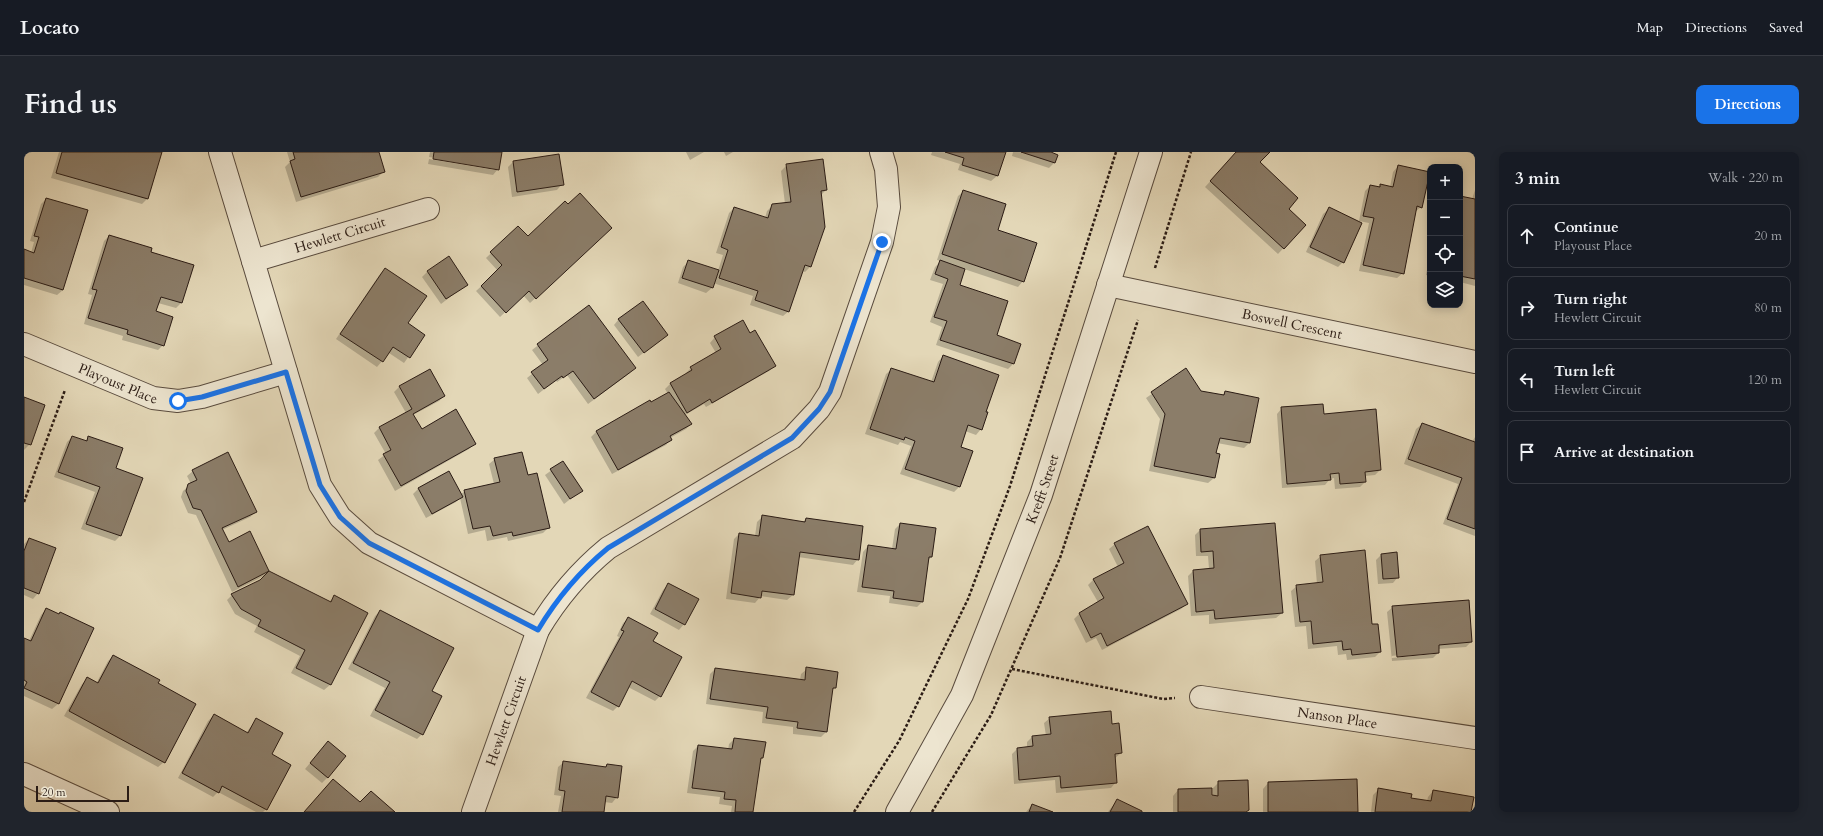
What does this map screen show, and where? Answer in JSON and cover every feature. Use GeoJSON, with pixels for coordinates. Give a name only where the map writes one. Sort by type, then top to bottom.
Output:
{"type":"FeatureCollection","features":[{"type":"Feature","properties":{"kind":"street"},"geometry":{"type":"LineString","coordinates":[[220,152],[320,485],[340,517],[369,543],[538,630]]}},
{"type":"Feature","properties":{"kind":"street","name":"Hewlett Circuit"},"geometry":{"type":"LineString","coordinates":[[473,812],[538,630],[552,607],[587,565],[608,548],[792,438],[819,409],[830,392],[882,242],[889,207],[886,169],[881,152]]}},
{"type":"Feature","properties":{"kind":"street","name":"Krefft Street"},"geometry":{"type":"LineString","coordinates":[[897,812],[962,695],[1041,495],[1151,152]]}},
{"type":"Feature","properties":{"kind":"street","name":"Hewlett Circuit"},"geometry":{"type":"LineString","coordinates":[[253,261],[428,209]]}},
{"type":"Feature","properties":{"kind":"street","name":"Boswell Crescent"},"geometry":{"type":"LineString","coordinates":[[1108,285],[1475,362]]}},
{"type":"Feature","properties":{"kind":"street","name":"Playoust Place"},"geometry":{"type":"LineString","coordinates":[[24,344],[153,398],[178,401],[202,397],[286,372]]}},
{"type":"Feature","properties":{"kind":"street","name":"Nanson Place"},"geometry":{"type":"LineString","coordinates":[[1201,697],[1475,738]]}},
{"type":"Feature","properties":{"kind":"street"},"geometry":{"type":"LineString","coordinates":[[24,774],[108,812]]}},
{"type":"Feature","properties":{"kind":"path"},"geometry":{"type":"LineString","coordinates":[[854,812],[899,741],[968,599],[1010,486],[1116,152]]}},
{"type":"Feature","properties":{"kind":"path"},"geometry":{"type":"LineString","coordinates":[[1168,229],[1191,152]]}},
{"type":"Feature","properties":{"kind":"path"},"geometry":{"type":"LineString","coordinates":[[932,812],[991,715],[1060,558],[1129,346]]}},
{"type":"Feature","properties":{"kind":"path"},"geometry":{"type":"LineString","coordinates":[[24,502],[74,365]]}},
{"type":"Feature","properties":{"kind":"path"},"geometry":{"type":"LineString","coordinates":[[1012,669],[1163,699],[1201,697]]}},
{"type":"Feature","properties":{"kind":"building"},"geometry":{"type":"Polygon","coordinates":[[[62,152],[162,152],[148,199],[56,173],[62,152]]]}},
{"type":"Feature","properties":{"kind":"building"},"geometry":{"type":"Polygon","coordinates":[[[293,152],[379,152],[385,172],[301,197],[290,161],[295,159],[293,152]]]}},
{"type":"Feature","properties":{"kind":"building"},"geometry":{"type":"Polygon","coordinates":[[[434,152],[502,152],[499,170],[433,159],[434,152]]]}},
{"type":"Feature","properties":{"kind":"building"},"geometry":{"type":"Polygon","coordinates":[[[945,152],[1006,152],[998,176],[962,165],[964,158],[945,152]]]}},
{"type":"Feature","properties":{"kind":"building"},"geometry":{"type":"Polygon","coordinates":[[[1021,152],[1051,152],[1058,155],[1055,163],[1021,152]]]}},
{"type":"Feature","properties":{"kind":"building"},"geometry":{"type":"Polygon","coordinates":[[[1236,152],[1270,152],[1260,162],[1298,198],[1289,209],[1306,225],[1284,249],[1210,181],[1236,152]]]}},
{"type":"Feature","properties":{"kind":"building"},"geometry":{"type":"Polygon","coordinates":[[[559,154],[564,185],[517,192],[513,161],[559,154]]]}},
{"type":"Feature","properties":{"kind":"building"},"geometry":{"type":"Polygon","coordinates":[[[823,159],[827,190],[821,191],[825,227],[811,267],[805,265],[789,312],[755,300],[758,291],[719,278],[728,250],[721,247],[734,207],[768,218],[772,204],[791,202],[786,164],[823,159]]]}},
{"type":"Feature","properties":{"kind":"building"},"geometry":{"type":"Polygon","coordinates":[[[1398,165],[1427,171],[1427,186],[1422,208],[1417,206],[1404,274],[1363,265],[1374,218],[1363,216],[1370,185],[1380,187],[1380,184],[1393,187],[1398,165]]]}},
{"type":"Feature","properties":{"kind":"building"},"geometry":{"type":"Polygon","coordinates":[[[963,190],[1006,204],[998,230],[1037,243],[1024,282],[942,254],[963,190]]]}},
{"type":"Feature","properties":{"kind":"building"},"geometry":{"type":"Polygon","coordinates":[[[580,193],[612,228],[536,299],[529,291],[506,313],[481,286],[502,265],[490,252],[518,226],[528,236],[565,201],[568,204],[580,193]]]}},
{"type":"Feature","properties":{"kind":"building"},"geometry":{"type":"Polygon","coordinates":[[[1463,197],[1475,199],[1475,279],[1463,277],[1463,197]]]}},
{"type":"Feature","properties":{"kind":"building"},"geometry":{"type":"Polygon","coordinates":[[[46,198],[88,210],[63,290],[24,278],[24,249],[34,253],[39,237],[34,236],[46,198]]]}},
{"type":"Feature","properties":{"kind":"building"},"geometry":{"type":"Polygon","coordinates":[[[1329,207],[1362,223],[1344,263],[1310,247],[1329,207]]]}},
{"type":"Feature","properties":{"kind":"building"},"geometry":{"type":"Polygon","coordinates":[[[109,235],[152,248],[151,252],[194,265],[182,303],[161,297],[156,311],[173,317],[164,346],[127,334],[128,330],[88,318],[97,290],[92,289],[109,235]]]}},
{"type":"Feature","properties":{"kind":"building"},"geometry":{"type":"Polygon","coordinates":[[[449,256],[468,285],[446,299],[427,271],[449,256]]]}},
{"type":"Feature","properties":{"kind":"building"},"geometry":{"type":"Polygon","coordinates":[[[688,260],[719,270],[713,288],[682,278],[688,260]]]}},
{"type":"Feature","properties":{"kind":"building"},"geometry":{"type":"Polygon","coordinates":[[[940,260],[965,269],[960,285],[1008,301],[997,335],[1021,344],[1014,364],[940,340],[947,321],[934,317],[948,279],[935,274],[940,260]]]}},
{"type":"Feature","properties":{"kind":"building"},"geometry":{"type":"Polygon","coordinates":[[[385,268],[427,296],[408,323],[425,335],[410,358],[393,347],[383,362],[340,334],[385,268]]]}},
{"type":"Feature","properties":{"kind":"building"},"geometry":{"type":"Polygon","coordinates":[[[643,301],[668,335],[644,353],[618,319],[643,301]]]}},
{"type":"Feature","properties":{"kind":"building"},"geometry":{"type":"Polygon","coordinates":[[[589,305],[636,368],[594,399],[573,371],[563,378],[562,376],[544,389],[531,372],[548,360],[537,344],[589,305]]]}},
{"type":"Feature","properties":{"kind":"building"},"geometry":{"type":"Polygon","coordinates":[[[743,320],[750,333],[755,330],[776,366],[712,403],[710,399],[687,413],[670,383],[692,370],[690,367],[721,349],[714,336],[743,320]]]}},
{"type":"Feature","properties":{"kind":"building"},"geometry":{"type":"Polygon","coordinates":[[[943,355],[999,375],[986,412],[988,412],[982,430],[968,425],[961,447],[973,451],[960,487],[905,469],[915,441],[905,437],[904,440],[870,429],[891,368],[934,382],[943,355]]]}},
{"type":"Feature","properties":{"kind":"building"},"geometry":{"type":"Polygon","coordinates":[[[1186,368],[1201,391],[1224,395],[1225,391],[1259,398],[1250,443],[1220,438],[1216,453],[1220,454],[1215,478],[1154,466],[1165,414],[1151,392],[1186,368]]]}},
{"type":"Feature","properties":{"kind":"building"},"geometry":{"type":"Polygon","coordinates":[[[430,369],[445,396],[413,414],[422,429],[456,409],[476,444],[401,486],[383,454],[391,450],[379,427],[412,409],[399,386],[430,369]]]}},
{"type":"Feature","properties":{"kind":"building"},"geometry":{"type":"Polygon","coordinates":[[[669,392],[692,424],[670,436],[672,440],[618,470],[596,431],[650,400],[651,402],[669,392]]]}},
{"type":"Feature","properties":{"kind":"building"},"geometry":{"type":"Polygon","coordinates":[[[24,397],[45,405],[31,445],[24,443],[24,397]]]}},
{"type":"Feature","properties":{"kind":"building"},"geometry":{"type":"Polygon","coordinates":[[[1323,404],[1324,414],[1376,409],[1381,470],[1365,472],[1366,482],[1340,484],[1339,473],[1330,474],[1331,480],[1287,484],[1281,407],[1323,404]]]}},
{"type":"Feature","properties":{"kind":"building"},"geometry":{"type":"Polygon","coordinates":[[[1422,423],[1475,442],[1475,529],[1447,519],[1462,478],[1408,459],[1422,423]]]}},
{"type":"Feature","properties":{"kind":"building"},"geometry":{"type":"Polygon","coordinates":[[[72,436],[87,441],[88,436],[123,448],[116,468],[143,478],[121,536],[86,524],[100,487],[58,472],[72,436]]]}},
{"type":"Feature","properties":{"kind":"building"},"geometry":{"type":"Polygon","coordinates":[[[228,452],[257,512],[222,528],[229,542],[250,531],[269,571],[238,587],[201,510],[193,508],[186,491],[188,484],[197,480],[192,470],[228,452]]]}},
{"type":"Feature","properties":{"kind":"building"},"geometry":{"type":"Polygon","coordinates":[[[522,452],[528,475],[537,473],[550,528],[513,536],[512,532],[493,536],[490,526],[473,529],[464,490],[500,482],[494,458],[522,452]]]}},
{"type":"Feature","properties":{"kind":"building"},"geometry":{"type":"Polygon","coordinates":[[[563,461],[583,491],[570,499],[550,469],[563,461]]]}},
{"type":"Feature","properties":{"kind":"building"},"geometry":{"type":"Polygon","coordinates":[[[449,471],[463,497],[432,514],[418,488],[449,471]]]}},
{"type":"Feature","properties":{"kind":"building"},"geometry":{"type":"Polygon","coordinates":[[[762,515],[805,522],[806,518],[863,526],[859,560],[800,552],[794,595],[762,591],[761,598],[731,593],[739,533],[759,536],[762,515]]]}},
{"type":"Feature","properties":{"kind":"building"},"geometry":{"type":"Polygon","coordinates":[[[900,523],[936,528],[932,557],[929,557],[923,602],[893,598],[894,591],[862,587],[868,545],[896,549],[900,523]]]}},
{"type":"Feature","properties":{"kind":"building"},"geometry":{"type":"Polygon","coordinates":[[[1275,523],[1283,613],[1215,619],[1214,610],[1196,612],[1193,570],[1214,568],[1213,551],[1201,552],[1200,529],[1275,523]]]}},
{"type":"Feature","properties":{"kind":"building"},"geometry":{"type":"Polygon","coordinates":[[[1148,526],[1188,604],[1107,646],[1101,633],[1091,638],[1079,613],[1104,598],[1093,579],[1124,563],[1114,543],[1148,526]]]}},
{"type":"Feature","properties":{"kind":"building"},"geometry":{"type":"Polygon","coordinates":[[[29,538],[56,548],[39,594],[24,588],[24,551],[29,538]]]}},
{"type":"Feature","properties":{"kind":"building"},"geometry":{"type":"Polygon","coordinates":[[[1365,550],[1372,624],[1378,624],[1381,652],[1352,655],[1351,649],[1343,650],[1342,641],[1313,644],[1311,621],[1300,622],[1296,585],[1323,582],[1320,555],[1365,550]]]}},
{"type":"Feature","properties":{"kind":"building"},"geometry":{"type":"Polygon","coordinates":[[[1397,552],[1399,578],[1383,579],[1381,554],[1397,552]]]}},
{"type":"Feature","properties":{"kind":"building"},"geometry":{"type":"Polygon","coordinates":[[[269,571],[331,602],[334,595],[368,613],[331,685],[296,668],[305,650],[258,626],[261,620],[241,609],[231,594],[260,580],[269,571]]]}},
{"type":"Feature","properties":{"kind":"building"},"geometry":{"type":"Polygon","coordinates":[[[668,583],[699,599],[685,625],[655,609],[668,583]]]}},
{"type":"Feature","properties":{"kind":"building"},"geometry":{"type":"Polygon","coordinates":[[[1469,600],[1472,642],[1439,645],[1439,653],[1397,657],[1392,606],[1469,600]]]}},
{"type":"Feature","properties":{"kind":"building"},"geometry":{"type":"Polygon","coordinates":[[[46,608],[59,614],[60,612],[94,628],[59,704],[24,688],[27,682],[24,680],[24,638],[31,641],[46,608]]]}},
{"type":"Feature","properties":{"kind":"building"},"geometry":{"type":"Polygon","coordinates":[[[380,610],[454,648],[432,691],[442,696],[423,735],[375,710],[390,682],[353,663],[380,610]]]}},
{"type":"Feature","properties":{"kind":"building"},"geometry":{"type":"Polygon","coordinates":[[[628,617],[658,633],[653,641],[682,657],[661,697],[632,681],[619,707],[591,692],[624,631],[621,630],[628,617]]]}},
{"type":"Feature","properties":{"kind":"building"},"geometry":{"type":"Polygon","coordinates":[[[113,655],[160,680],[158,683],[196,704],[165,763],[69,711],[87,677],[98,683],[113,655]]]}},
{"type":"Feature","properties":{"kind":"building"},"geometry":{"type":"Polygon","coordinates":[[[806,667],[838,672],[836,688],[833,688],[827,732],[797,728],[798,722],[766,718],[768,707],[710,699],[715,668],[805,680],[806,667]]]}},
{"type":"Feature","properties":{"kind":"building"},"geometry":{"type":"Polygon","coordinates":[[[1111,711],[1112,724],[1119,723],[1122,753],[1115,754],[1117,783],[1061,788],[1060,776],[1019,780],[1017,748],[1033,746],[1032,736],[1051,734],[1049,717],[1111,711]]]}},
{"type":"Feature","properties":{"kind":"building"},"geometry":{"type":"Polygon","coordinates":[[[214,714],[248,733],[256,718],[283,733],[272,754],[291,765],[267,810],[222,786],[219,793],[182,773],[214,714]]]}},
{"type":"Feature","properties":{"kind":"building"},"geometry":{"type":"Polygon","coordinates":[[[734,738],[766,742],[763,758],[761,758],[753,812],[735,812],[736,800],[724,799],[725,792],[692,788],[698,745],[732,749],[734,738]]]}},
{"type":"Feature","properties":{"kind":"building"},"geometry":{"type":"Polygon","coordinates":[[[328,741],[346,756],[328,778],[310,763],[328,741]]]}},
{"type":"Feature","properties":{"kind":"building"},"geometry":{"type":"Polygon","coordinates":[[[563,761],[606,767],[607,764],[622,766],[618,798],[606,796],[604,812],[562,812],[565,791],[559,790],[563,761]]]}},
{"type":"Feature","properties":{"kind":"building"},"geometry":{"type":"Polygon","coordinates":[[[333,779],[360,802],[371,791],[395,812],[304,812],[333,779]]]}},
{"type":"Feature","properties":{"kind":"building"},"geometry":{"type":"Polygon","coordinates":[[[1357,779],[1358,812],[1268,812],[1268,782],[1357,779]]]}},
{"type":"Feature","properties":{"kind":"building"},"geometry":{"type":"Polygon","coordinates":[[[1248,780],[1249,810],[1246,812],[1178,812],[1178,789],[1212,788],[1212,795],[1218,796],[1218,781],[1248,780]]]}},
{"type":"Feature","properties":{"kind":"building"},"geometry":{"type":"Polygon","coordinates":[[[1378,788],[1412,794],[1411,798],[1431,801],[1433,790],[1474,797],[1471,812],[1375,812],[1378,788]]]}},
{"type":"Feature","properties":{"kind":"building"},"geometry":{"type":"Polygon","coordinates":[[[1117,799],[1142,811],[1142,812],[1110,812],[1117,799]]]}},
{"type":"Feature","properties":{"kind":"building"},"geometry":{"type":"Polygon","coordinates":[[[1032,804],[1053,812],[1029,812],[1032,804]]]}},
{"type":"Feature","properties":{"kind":"route"},"geometry":{"type":"LineString","coordinates":[[178,401],[202,397],[286,372],[320,485],[340,517],[369,543],[538,630],[552,607],[587,565],[608,548],[792,438],[819,409],[830,392],[882,242]]}}]}
